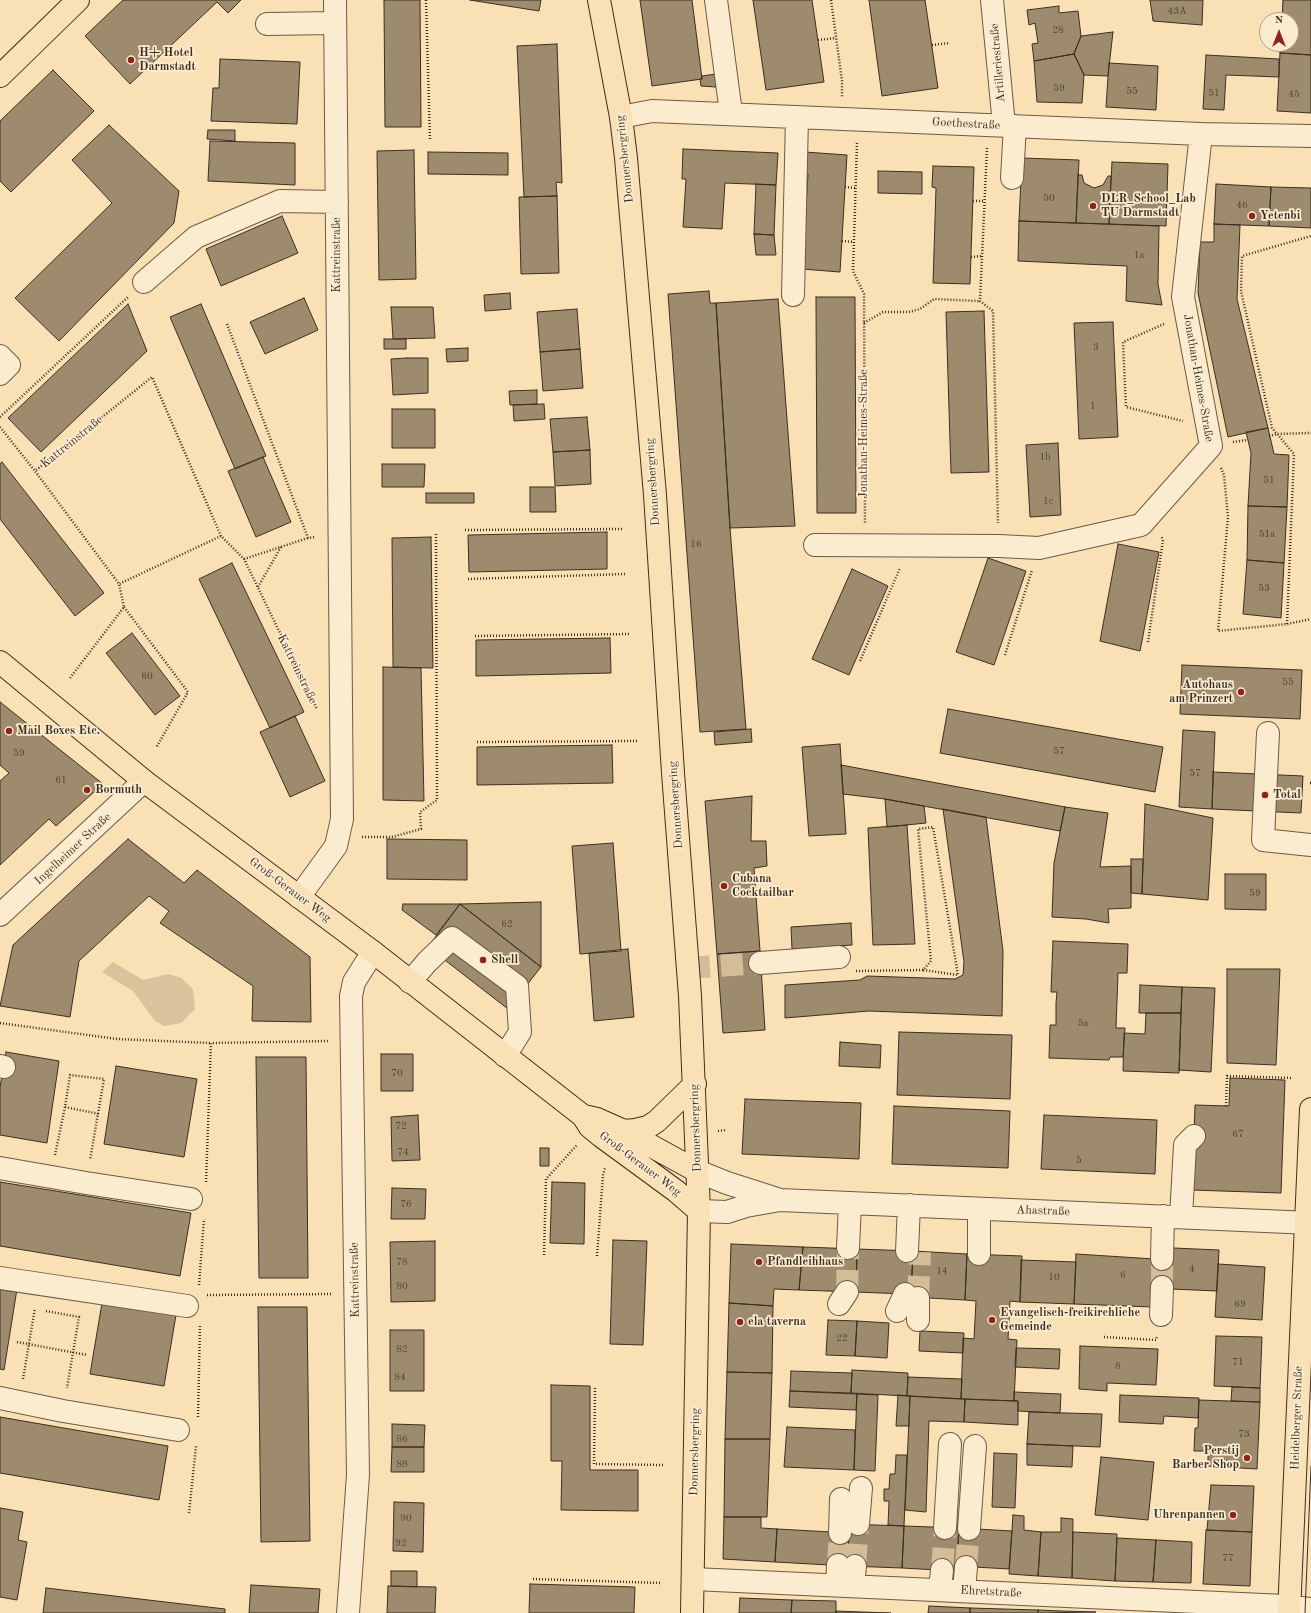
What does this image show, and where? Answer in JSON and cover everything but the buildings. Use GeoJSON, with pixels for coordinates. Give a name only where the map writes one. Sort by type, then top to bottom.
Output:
{"type":"FeatureCollection","features":[{"type":"Feature","properties":{"kind":"main road"},"geometry":{"type":"LineString","coordinates":[[0,76],[78,0]]}},
{"type":"Feature","properties":{"kind":"main road","name":"Donnersbergring"},"geometry":{"type":"LineString","coordinates":[[599,0],[621,116],[627,166],[655,495],[673,774],[690,996],[695,1084],[699,1211],[692,1613]]}},
{"type":"Feature","properties":{"kind":"main road","name":"Groß-Gerauer Weg"},"geometry":{"type":"LineString","coordinates":[[0,662],[144,781],[373,952],[504,1056],[583,1116],[590,1127],[601,1136],[676,1191],[699,1211]]}},
{"type":"Feature","properties":{"kind":"main road"},"geometry":{"type":"LineString","coordinates":[[624,1131],[648,1127],[657,1121],[695,1084]]}},
{"type":"Feature","properties":{"kind":"main road","name":"Heidelberger Straße"},"geometry":{"type":"LineString","coordinates":[[1289,1610],[1308,1222],[1311,1109]]}},
{"type":"Feature","properties":{"kind":"main road","name":"Groß-Gerauer Weg"},"geometry":{"type":"LineString","coordinates":[[583,1116],[597,1119],[624,1131],[698,1171]]}},
{"type":"Feature","properties":{"kind":"street","name":"Kattreinstraße"},"geometry":{"type":"LineString","coordinates":[[299,897],[331,854],[339,838],[342,819],[341,535],[336,278],[338,202],[335,0]]}},
{"type":"Feature","properties":{"kind":"street"},"geometry":{"type":"LineString","coordinates":[[716,0],[731,113]]}},
{"type":"Feature","properties":{"kind":"street","name":"Artilleriestraße"},"geometry":{"type":"LineString","coordinates":[[992,0],[1010,126],[1012,178]]}},
{"type":"Feature","properties":{"kind":"street"},"geometry":{"type":"LineString","coordinates":[[267,24],[335,23]]}},
{"type":"Feature","properties":{"kind":"street","name":"Goethestraße"},"geometry":{"type":"LineString","coordinates":[[621,116],[652,111],[731,113],[1201,134],[1311,136]]}},
{"type":"Feature","properties":{"kind":"street"},"geometry":{"type":"LineString","coordinates":[[793,295],[797,116]]}},
{"type":"Feature","properties":{"kind":"street","name":"Jonathan-Heimes-Straße"},"geometry":{"type":"LineString","coordinates":[[815,545],[999,546],[1039,548],[1141,525],[1209,437],[1183,296],[1201,134]]}},
{"type":"Feature","properties":{"kind":"street"},"geometry":{"type":"LineString","coordinates":[[144,282],[196,237],[280,201],[338,202]]}},
{"type":"Feature","properties":{"kind":"street"},"geometry":{"type":"LineString","coordinates":[[0,356],[9,365],[0,374]]}},
{"type":"Feature","properties":{"kind":"street"},"geometry":{"type":"LineString","coordinates":[[1268,733],[1263,840],[1311,846]]}},
{"type":"Feature","properties":{"kind":"street","name":"Ingelheimer Straße"},"geometry":{"type":"LineString","coordinates":[[1,914],[144,781]]}},
{"type":"Feature","properties":{"kind":"street"},"geometry":{"type":"LineString","coordinates":[[410,982],[427,962],[452,938],[518,986],[520,1032],[504,1056]]}},
{"type":"Feature","properties":{"kind":"street","name":"Kattreinstraße"},"geometry":{"type":"LineString","coordinates":[[348,1613],[358,1475],[351,996],[354,982],[373,952]]}},
{"type":"Feature","properties":{"kind":"street"},"geometry":{"type":"LineString","coordinates":[[760,963],[844,964]]}},
{"type":"Feature","properties":{"kind":"street"},"geometry":{"type":"LineString","coordinates":[[1162,1259],[1172,1217],[1185,1145],[1194,1136]]}},
{"type":"Feature","properties":{"kind":"street"},"geometry":{"type":"LineString","coordinates":[[0,1168],[86,1183],[198,1192]]}},
{"type":"Feature","properties":{"kind":"street","name":"Ahastraße"},"geometry":{"type":"LineString","coordinates":[[698,1171],[727,1183],[780,1200]]}},
{"type":"Feature","properties":{"kind":"street","name":"Ahastraße"},"geometry":{"type":"LineString","coordinates":[[699,1211],[727,1212],[746,1206],[780,1200],[1308,1222]]}},
{"type":"Feature","properties":{"kind":"street"},"geometry":{"type":"LineString","coordinates":[[848,1248],[850,1203]]}},
{"type":"Feature","properties":{"kind":"street"},"geometry":{"type":"LineString","coordinates":[[914,1251],[915,1206]]}},
{"type":"Feature","properties":{"kind":"street"},"geometry":{"type":"LineString","coordinates":[[978,1254],[979,1209]]}},
{"type":"Feature","properties":{"kind":"street"},"geometry":{"type":"LineString","coordinates":[[0,1278],[196,1306]]}},
{"type":"Feature","properties":{"kind":"street"},"geometry":{"type":"LineString","coordinates":[[1161,1315],[1162,1287]]}},
{"type":"Feature","properties":{"kind":"street"},"geometry":{"type":"LineString","coordinates":[[907,1301],[918,1320]]}},
{"type":"Feature","properties":{"kind":"street"},"geometry":{"type":"LineString","coordinates":[[10,1400],[63,1411],[188,1427]]}},
{"type":"Feature","properties":{"kind":"street"},"geometry":{"type":"LineString","coordinates":[[945,1528],[950,1444]]}},
{"type":"Feature","properties":{"kind":"street"},"geometry":{"type":"LineString","coordinates":[[969,1529],[975,1446]]}},
{"type":"Feature","properties":{"kind":"street"},"geometry":{"type":"LineString","coordinates":[[841,1499],[849,1528],[861,1488]]}},
{"type":"Feature","properties":{"kind":"street"},"geometry":{"type":"LineString","coordinates":[[964,1591],[966,1567]]}},
{"type":"Feature","properties":{"kind":"street","name":"Ehretstraße"},"geometry":{"type":"LineString","coordinates":[[693,1579],[846,1576],[941,1580],[964,1591],[1289,1610],[1311,1609]]}},
{"type":"Feature","properties":{"kind":"path"},"geometry":{"type":"LineString","coordinates":[[426,0],[430,141]]}},
{"type":"Feature","properties":{"kind":"path"},"geometry":{"type":"LineString","coordinates":[[831,0],[841,75],[842,100]]}},
{"type":"Feature","properties":{"kind":"path"},"geometry":{"type":"LineString","coordinates":[[818,40],[836,38]]}},
{"type":"Feature","properties":{"kind":"path"},"geometry":{"type":"LineString","coordinates":[[932,45],[950,43]]}},
{"type":"Feature","properties":{"kind":"path","name":"Jonathan-Heimes-Straße"},"geometry":{"type":"LineString","coordinates":[[857,136],[853,271],[864,294],[864,515],[867,545]]}},
{"type":"Feature","properties":{"kind":"path"},"geometry":{"type":"LineString","coordinates":[[980,301],[987,141]]}},
{"type":"Feature","properties":{"kind":"path"},"geometry":{"type":"LineString","coordinates":[[845,187],[855,188]]}},
{"type":"Feature","properties":{"kind":"path"},"geometry":{"type":"LineString","coordinates":[[973,201],[984,201]]}},
{"type":"Feature","properties":{"kind":"path"},"geometry":{"type":"LineString","coordinates":[[1287,624],[1294,454],[1272,428],[1241,291],[1242,256],[1311,236]]}},
{"type":"Feature","properties":{"kind":"path"},"geometry":{"type":"LineString","coordinates":[[842,242],[854,242]]}},
{"type":"Feature","properties":{"kind":"path"},"geometry":{"type":"LineString","coordinates":[[971,257],[982,256]]}},
{"type":"Feature","properties":{"kind":"path"},"geometry":{"type":"LineString","coordinates":[[0,417],[144,282]]}},
{"type":"Feature","properties":{"kind":"path"},"geometry":{"type":"LineString","coordinates":[[864,323],[884,312],[909,312],[920,309],[934,298],[980,301],[993,311],[999,546]]}},
{"type":"Feature","properties":{"kind":"path"},"geometry":{"type":"LineString","coordinates":[[1187,315],[1123,342],[1126,407],[1209,437],[1224,475],[1228,517],[1218,631],[1287,624],[1311,619]]}},
{"type":"Feature","properties":{"kind":"path"},"geometry":{"type":"LineString","coordinates":[[227,324],[308,538]]}},
{"type":"Feature","properties":{"kind":"path","name":"Kattreinstraße"},"geometry":{"type":"LineString","coordinates":[[118,584],[35,471],[152,377],[221,536],[244,558],[319,714],[342,737]]}},
{"type":"Feature","properties":{"kind":"path"},"geometry":{"type":"LineString","coordinates":[[0,427],[35,471]]}},
{"type":"Feature","properties":{"kind":"path"},"geometry":{"type":"LineString","coordinates":[[1269,436],[1277,434],[1311,433]]}},
{"type":"Feature","properties":{"kind":"path"},"geometry":{"type":"LineString","coordinates":[[1148,642],[1164,540],[1150,515]]}},
{"type":"Feature","properties":{"kind":"path"},"geometry":{"type":"LineString","coordinates":[[465,530],[622,529]]}},
{"type":"Feature","properties":{"kind":"path"},"geometry":{"type":"LineString","coordinates":[[360,837],[392,837],[421,829],[420,812],[437,800],[436,534]]}},
{"type":"Feature","properties":{"kind":"path"},"geometry":{"type":"LineString","coordinates":[[244,558],[308,538],[341,535]]}},
{"type":"Feature","properties":{"kind":"path"},"geometry":{"type":"LineString","coordinates":[[156,748],[188,692],[124,607],[118,584],[221,536]]}},
{"type":"Feature","properties":{"kind":"path"},"geometry":{"type":"LineString","coordinates":[[860,661],[909,545]]}},
{"type":"Feature","properties":{"kind":"path"},"geometry":{"type":"LineString","coordinates":[[258,587],[281,547]]}},
{"type":"Feature","properties":{"kind":"path"},"geometry":{"type":"LineString","coordinates":[[1005,655],[1039,548]]}},
{"type":"Feature","properties":{"kind":"path"},"geometry":{"type":"LineString","coordinates":[[468,579],[625,574]]}},
{"type":"Feature","properties":{"kind":"path"},"geometry":{"type":"LineString","coordinates":[[70,678],[124,607]]}},
{"type":"Feature","properties":{"kind":"path"},"geometry":{"type":"LineString","coordinates":[[475,636],[630,634]]}},
{"type":"Feature","properties":{"kind":"path"},"geometry":{"type":"LineString","coordinates":[[477,742],[637,740]]}},
{"type":"Feature","properties":{"kind":"path"},"geometry":{"type":"LineString","coordinates":[[844,964],[923,970],[958,975],[933,827],[918,828],[931,961],[923,970]]}},
{"type":"Feature","properties":{"kind":"path"},"geometry":{"type":"LineString","coordinates":[[0,1023],[117,1040],[211,1043],[352,1041]]}},
{"type":"Feature","properties":{"kind":"path"},"geometry":{"type":"LineString","coordinates":[[198,1192],[211,1043]]}},
{"type":"Feature","properties":{"kind":"path"},"geometry":{"type":"LineString","coordinates":[[50,1177],[65,1107],[70,1075],[104,1079],[86,1183]]}},
{"type":"Feature","properties":{"kind":"path"},"geometry":{"type":"LineString","coordinates":[[1226,1106],[1227,1076],[1293,1078]]}},
{"type":"Feature","properties":{"kind":"path"},"geometry":{"type":"LineString","coordinates":[[65,1107],[99,1114]]}},
{"type":"Feature","properties":{"kind":"path"},"geometry":{"type":"LineString","coordinates":[[544,1255],[546,1179],[578,1145]]}},
{"type":"Feature","properties":{"kind":"path"},"geometry":{"type":"LineString","coordinates":[[598,1256],[603,1175],[606,1165]]}},
{"type":"Feature","properties":{"kind":"path"},"geometry":{"type":"LineString","coordinates":[[188,1427],[204,1216]]}},
{"type":"Feature","properties":{"kind":"path"},"geometry":{"type":"LineString","coordinates":[[196,1306],[355,1293]]}},
{"type":"Feature","properties":{"kind":"path"},"geometry":{"type":"LineString","coordinates":[[10,1400],[28,1344],[34,1308],[78,1317],[63,1411]]}},
{"type":"Feature","properties":{"kind":"path"},"geometry":{"type":"LineString","coordinates":[[17,1342],[87,1354]]}},
{"type":"Feature","properties":{"kind":"path"},"geometry":{"type":"LineString","coordinates":[[595,1388],[594,1464],[664,1465]]}},
{"type":"Feature","properties":{"kind":"path"},"geometry":{"type":"LineString","coordinates":[[189,1513],[197,1439]]}},
{"type":"Feature","properties":{"kind":"path"},"geometry":{"type":"LineString","coordinates":[[533,1579],[661,1583]]}},
{"type":"Feature","properties":{"kind":"shaded area"},"geometry":{"type":"Polygon","coordinates":[[[113,962],[143,980],[168,974],[182,978],[193,990],[195,1009],[181,1023],[164,1026],[155,1021],[133,991],[102,972],[113,962]]]}},
{"type":"Feature","properties":{"kind":"tunnel"},"geometry":{"type":"LineString","coordinates":[[688,968],[760,963]]}},
{"type":"Feature","properties":{"kind":"tunnel"},"geometry":{"type":"LineString","coordinates":[[847,1292],[848,1248]]}},
{"type":"Feature","properties":{"kind":"tunnel"},"geometry":{"type":"LineString","coordinates":[[918,1298],[920,1252]]}},
{"type":"Feature","properties":{"kind":"tunnel"},"geometry":{"type":"LineString","coordinates":[[1162,1259],[1162,1287]]}},
{"type":"Feature","properties":{"kind":"tunnel"},"geometry":{"type":"LineString","coordinates":[[855,1566],[858,1524]]}},
{"type":"Feature","properties":{"kind":"tunnel"},"geometry":{"type":"LineString","coordinates":[[942,1570],[945,1528]]}},
{"type":"Feature","properties":{"kind":"tunnel"},"geometry":{"type":"LineString","coordinates":[[966,1567],[969,1529]]}},
{"type":"Feature","properties":{"kind":"tunnel"},"geometry":{"type":"LineString","coordinates":[[838,1565],[840,1533]]}},
{"type":"Feature","properties":{"kind":"tram line"},"geometry":{"type":"LineString","coordinates":[[1305,1613],[1311,1466]]}},
{"type":"Feature","properties":{"kind":"place","name":"H+ Hotel Darmstadt"},"geometry":{"type":"Point","coordinates":[131,60]}},
{"type":"Feature","properties":{"kind":"place","name":"DLR_School_Lab TU Darmstadt"},"geometry":{"type":"Point","coordinates":[1093,206]}},
{"type":"Feature","properties":{"kind":"place","name":"Yetenbi"},"geometry":{"type":"Point","coordinates":[1252,216]}},
{"type":"Feature","properties":{"kind":"place","name":"Autohaus am Prinzert"},"geometry":{"type":"Point","coordinates":[1241,692]}},
{"type":"Feature","properties":{"kind":"place","name":"Mail Boxes Etc."},"geometry":{"type":"Point","coordinates":[9,731]}},
{"type":"Feature","properties":{"kind":"place","name":"Bormuth"},"geometry":{"type":"Point","coordinates":[87,790]}},
{"type":"Feature","properties":{"kind":"place","name":"Total"},"geometry":{"type":"Point","coordinates":[1265,795]}},
{"type":"Feature","properties":{"kind":"place","name":"Cubana Cocktailbar"},"geometry":{"type":"Point","coordinates":[724,886]}},
{"type":"Feature","properties":{"kind":"place","name":"Shell"},"geometry":{"type":"Point","coordinates":[483,960]}},
{"type":"Feature","properties":{"kind":"place","name":"Pfandleihhaus"},"geometry":{"type":"Point","coordinates":[759,1262]}},
{"type":"Feature","properties":{"kind":"place","name":"Evangelisch-freikirchliche Gemeinde"},"geometry":{"type":"Point","coordinates":[992,1320]}},
{"type":"Feature","properties":{"kind":"place","name":"ela taverna"},"geometry":{"type":"Point","coordinates":[740,1322]}},
{"type":"Feature","properties":{"kind":"place","name":"Perstij Barber Shop"},"geometry":{"type":"Point","coordinates":[1247,1458]}},
{"type":"Feature","properties":{"kind":"place","name":"Uhrenpannen"},"geometry":{"type":"Point","coordinates":[1233,1515]}}]}
